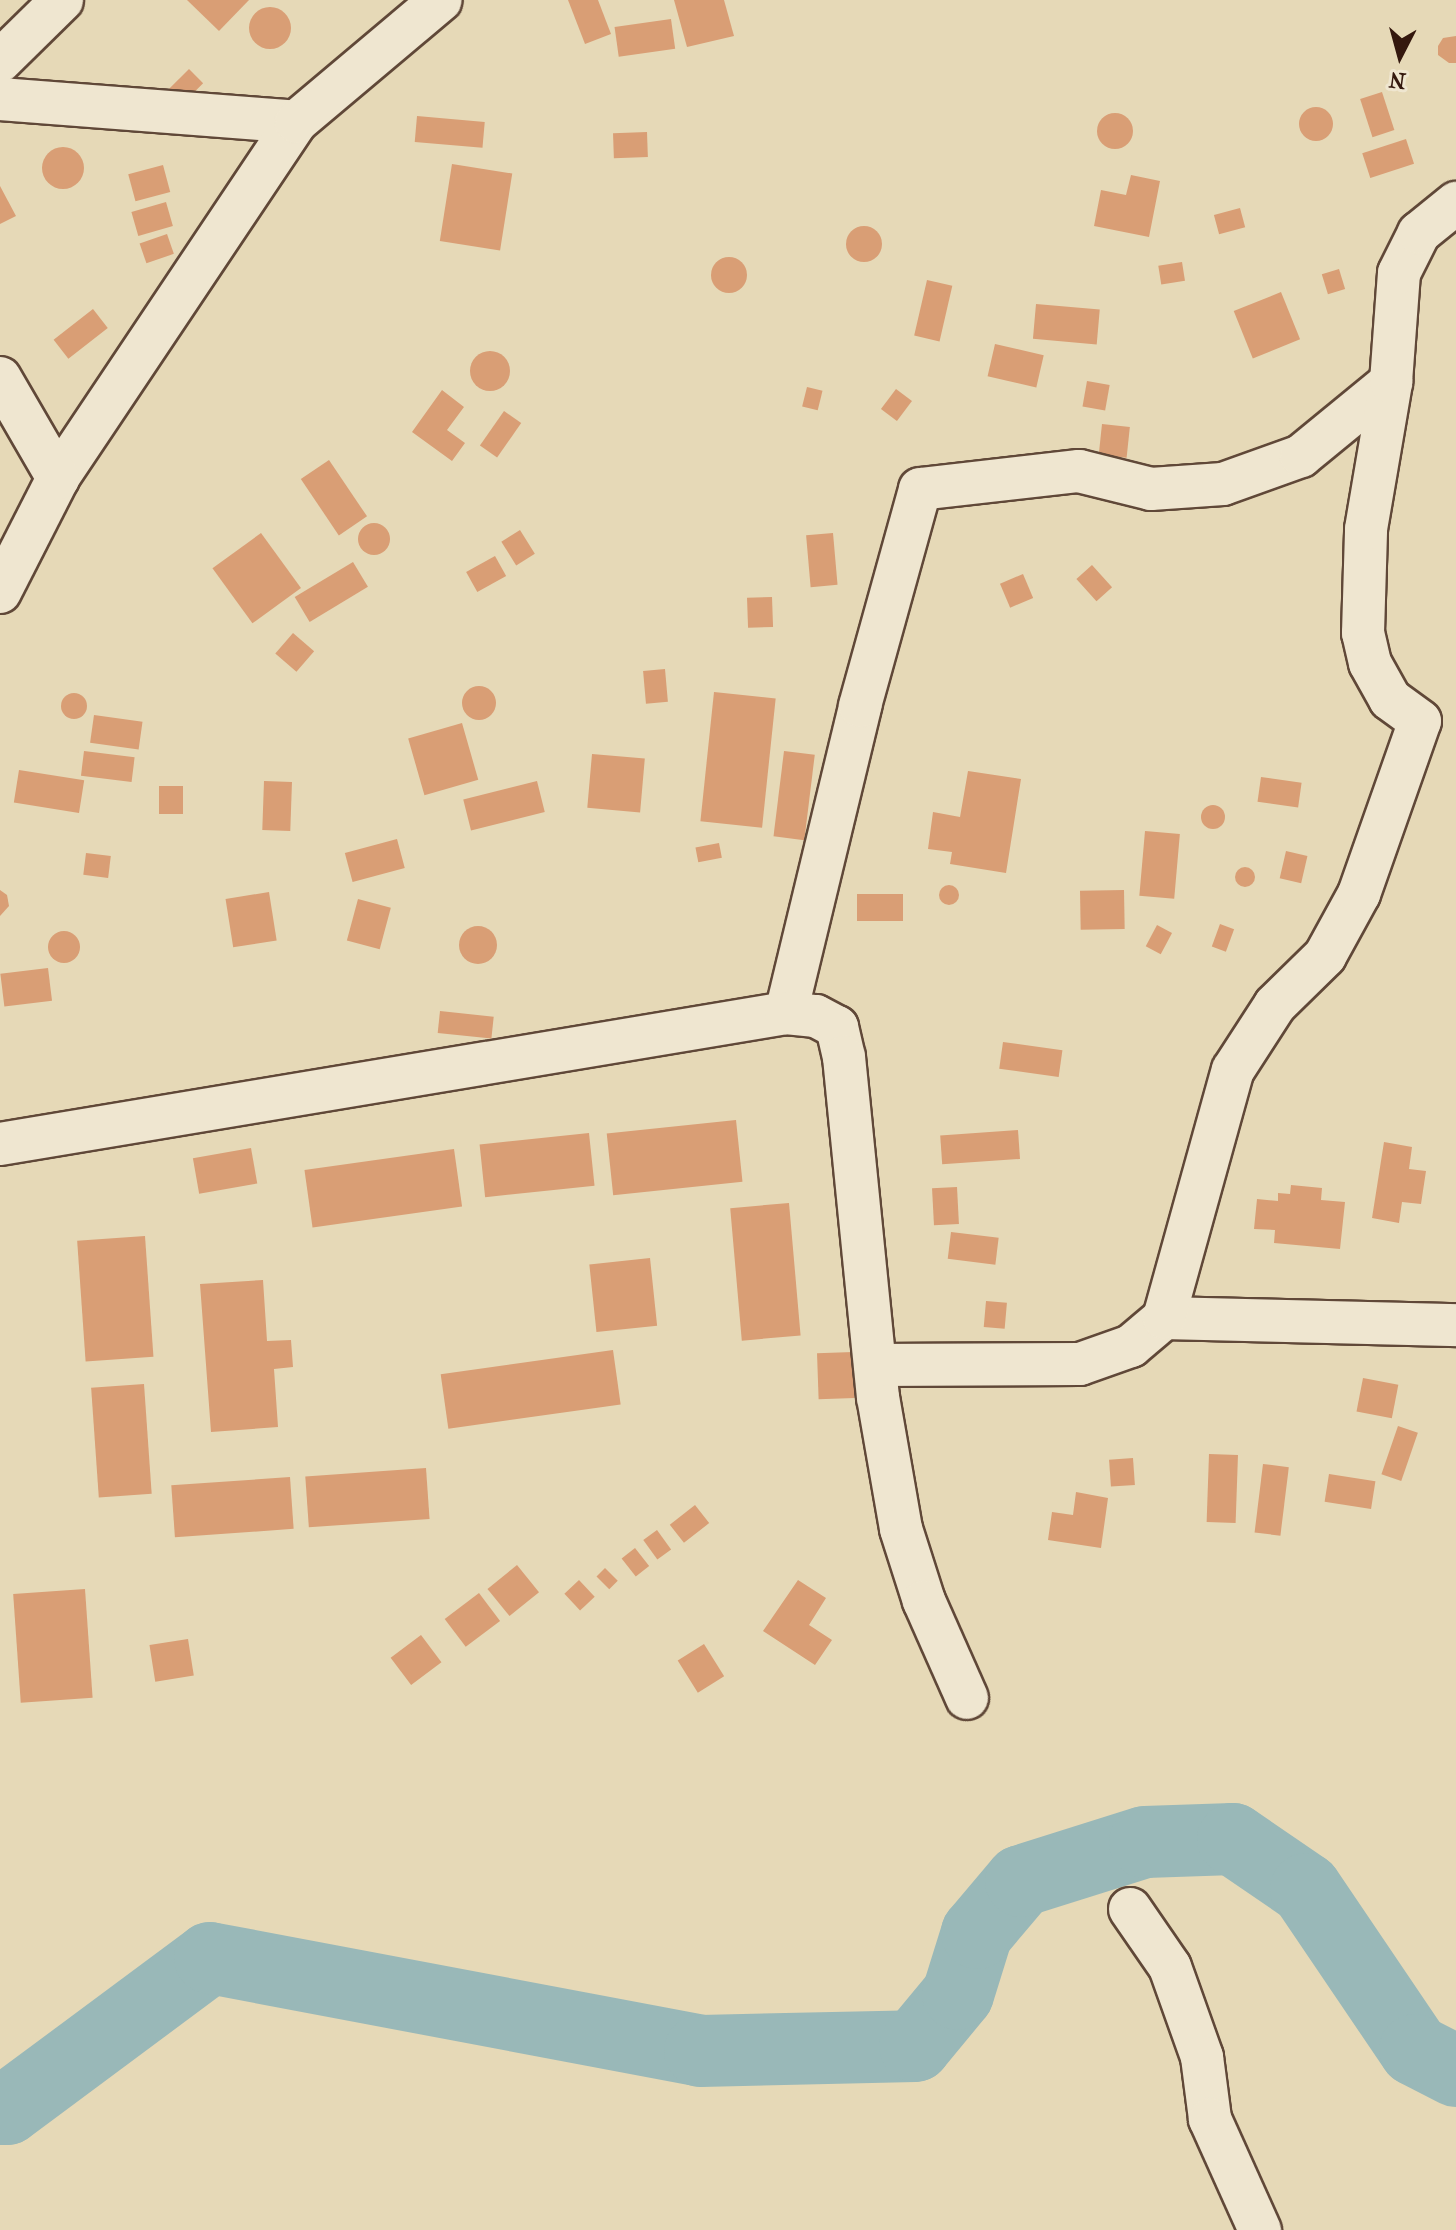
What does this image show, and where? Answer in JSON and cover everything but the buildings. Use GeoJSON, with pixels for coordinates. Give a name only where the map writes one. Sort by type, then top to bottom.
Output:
{"type":"FeatureCollection","features":[{"type":"Feature","properties":{"kind":"street"},"geometry":{"type":"LineString","coordinates":[[0,61],[62,0]]}},
{"type":"Feature","properties":{"kind":"street"},"geometry":{"type":"LineString","coordinates":[[0,592],[58,478],[296,122],[441,0]]}},
{"type":"Feature","properties":{"kind":"street"},"geometry":{"type":"LineString","coordinates":[[0,99],[296,122]]}},
{"type":"Feature","properties":{"kind":"street"},"geometry":{"type":"LineString","coordinates":[[875,1365],[1080,1364],[1131,1346],[1164,1318],[1233,1070],[1275,1005],[1325,956],[1359,894],[1420,721],[1390,699],[1370,663],[1363,633],[1366,529],[1391,382],[1399,273],[1419,233],[1456,203]]}},
{"type":"Feature","properties":{"kind":"street"},"geometry":{"type":"LineString","coordinates":[[0,378],[58,478]]}},
{"type":"Feature","properties":{"kind":"street"},"geometry":{"type":"LineString","coordinates":[[786,1013],[860,706],[920,489],[1079,471],[1151,489],[1223,484],[1301,456],[1391,382]]}},
{"type":"Feature","properties":{"kind":"street"},"geometry":{"type":"LineString","coordinates":[[0,1144],[786,1013],[816,1016],[837,1027],[844,1057],[875,1365],[901,1529],[924,1601],[967,1698]]}},
{"type":"Feature","properties":{"kind":"street"},"geometry":{"type":"LineString","coordinates":[[1164,1318],[1456,1325]]}},
{"type":"Feature","properties":{"kind":"street"},"geometry":{"type":"LineString","coordinates":[[1130,1909],[1170,1967],[1202,2057],[1210,2119],[1260,2230]]}},
{"type":"Feature","properties":{"kind":"waterway"},"geometry":{"type":"LineString","coordinates":[[0,2109],[7,2109],[210,1958],[700,2051],[915,2046],[958,1994],[977,1933],[1021,1881],[1145,1842],[1233,1839],[1306,1889],[1415,2050],[1456,2071]]}}]}
